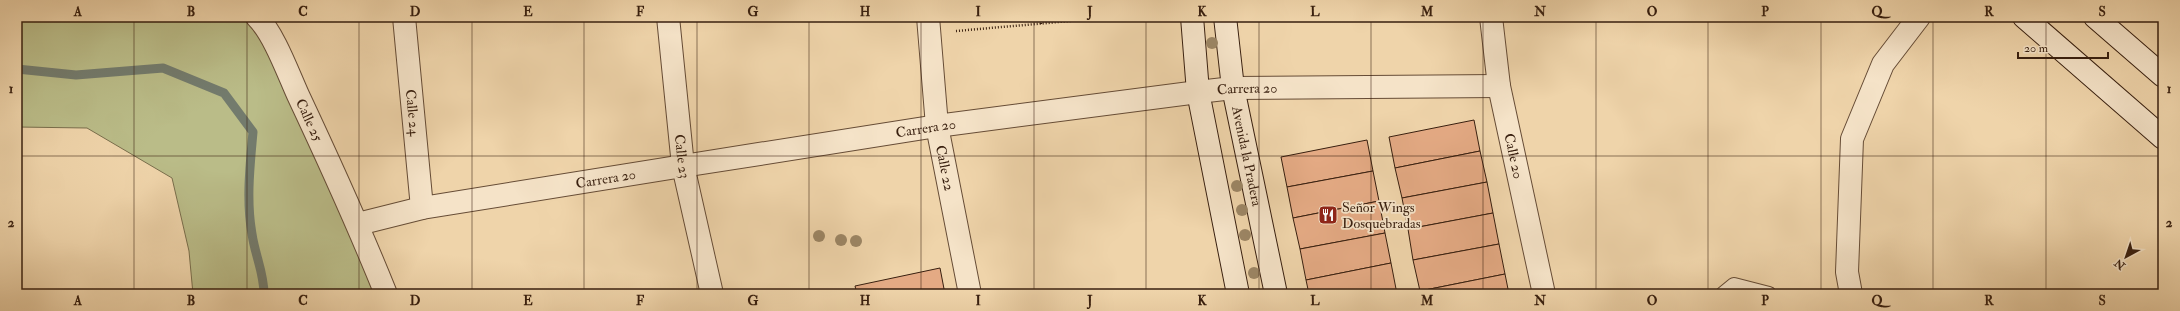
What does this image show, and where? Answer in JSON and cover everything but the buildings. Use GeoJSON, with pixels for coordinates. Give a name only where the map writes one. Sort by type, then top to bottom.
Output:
{"type":"FeatureCollection","features":[{"type":"Feature","properties":{"kind":"street","name":"Calle 25"},"geometry":{"type":"LineString","coordinates":[[258,17],[264,24],[287,71],[358,224]]}},
{"type":"Feature","properties":{"kind":"street","name":"Calle 24"},"geometry":{"type":"LineString","coordinates":[[404,17],[422,208]]}},
{"type":"Feature","properties":{"kind":"street","name":"Calle 23"},"geometry":{"type":"LineString","coordinates":[[668,17],[683,166],[712,294]]}},
{"type":"Feature","properties":{"kind":"street"},"geometry":{"type":"LineString","coordinates":[[1192,17],[1198,92],[1238,294]]}},
{"type":"Feature","properties":{"kind":"street","name":"Avenida la Pradera"},"geometry":{"type":"LineString","coordinates":[[1225,17],[1233,88],[1276,294]]}},
{"type":"Feature","properties":{"kind":"street","name":"Calle 20"},"geometry":{"type":"LineString","coordinates":[[1491,17],[1499,86],[1544,294]]}},
{"type":"Feature","properties":{"kind":"street"},"geometry":{"type":"LineString","coordinates":[[1851,294],[1847,272],[1852,139],[1883,64],[1919,17]]}},
{"type":"Feature","properties":{"kind":"street"},"geometry":{"type":"LineString","coordinates":[[2024,17],[2163,138]]}},
{"type":"Feature","properties":{"kind":"street"},"geometry":{"type":"LineString","coordinates":[[2095,17],[2163,76]]}},
{"type":"Feature","properties":{"kind":"street","name":"Calle 22"},"geometry":{"type":"LineString","coordinates":[[929,25],[937,126],[970,294]]}},
{"type":"Feature","properties":{"kind":"street","name":"Carrera 20"},"geometry":{"type":"LineString","coordinates":[[358,224],[422,208],[937,126],[1198,92],[1233,88],[1499,86]]}},
{"type":"Feature","properties":{"kind":"street"},"geometry":{"type":"LineString","coordinates":[[358,224],[386,294]]}},
{"type":"Feature","properties":{"kind":"lane"},"geometry":{"type":"LineString","coordinates":[[1723,294],[1734,285],[1769,294]]}},
{"type":"Feature","properties":{"kind":"path"},"geometry":{"type":"LineString","coordinates":[[1041,17],[1041,24]]}},
{"type":"Feature","properties":{"kind":"path"},"geometry":{"type":"LineString","coordinates":[[929,25],[1041,24],[1116,17]]}},
{"type":"Feature","properties":{"kind":"green space"},"geometry":{"type":"Polygon","coordinates":[[[17,17],[257,17],[386,294],[193,294],[189,251],[172,178],[87,128],[17,127],[17,17]]]}},
{"type":"Feature","properties":{"kind":"waterway"},"geometry":{"type":"LineString","coordinates":[[17,69],[76,75],[163,68],[224,93],[253,132],[249,183],[249,208],[252,234],[263,279],[264,294]]}},
{"type":"Feature","properties":{"kind":"place","name":"Señor Wings Dosquebradas"},"geometry":{"type":"Point","coordinates":[1328,215]}}]}
